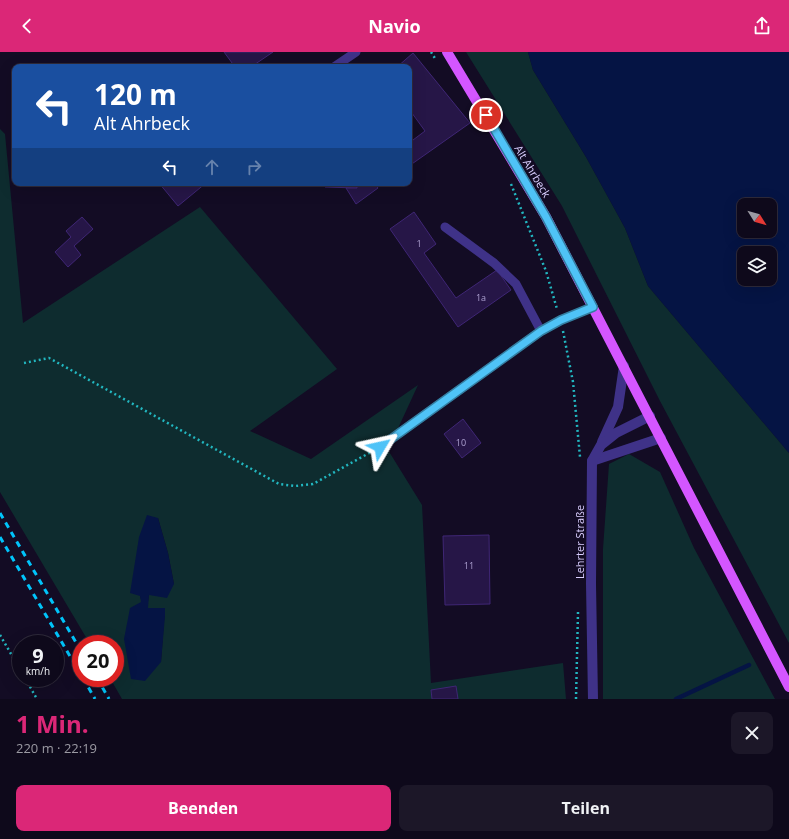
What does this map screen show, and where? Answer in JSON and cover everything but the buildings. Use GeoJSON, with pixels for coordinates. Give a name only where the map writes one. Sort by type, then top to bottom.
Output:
{"type":"FeatureCollection","features":[{"type":"Feature","properties":{"kind":"main road","name":"Alt Ahrbeck"},"geometry":{"type":"LineString","coordinates":[[447,52],[546,217],[789,687]]}},
{"type":"Feature","properties":{"kind":"street"},"geometry":{"type":"LineString","coordinates":[[601,445],[618,407],[624,366]]}},
{"type":"Feature","properties":{"kind":"street","name":"Lehrter Straße"},"geometry":{"type":"LineString","coordinates":[[593,699],[591,584],[592,461],[601,445],[616,433],[650,416]]}},
{"type":"Feature","properties":{"kind":"street"},"geometry":{"type":"LineString","coordinates":[[592,461],[661,438]]}},
{"type":"Feature","properties":{"kind":"lane"},"geometry":{"type":"LineString","coordinates":[[338,64],[356,52]]}},
{"type":"Feature","properties":{"kind":"lane"},"geometry":{"type":"LineString","coordinates":[[445,227],[494,263],[516,284],[541,331]]}},
{"type":"Feature","properties":{"kind":"lane"},"geometry":{"type":"LineString","coordinates":[[380,447],[541,331],[561,320],[593,307]]}},
{"type":"Feature","properties":{"kind":"path"},"geometry":{"type":"LineString","coordinates":[[431,52],[439,65]]}},
{"type":"Feature","properties":{"kind":"path"},"geometry":{"type":"LineString","coordinates":[[508,178],[546,271],[561,320],[573,382],[580,456]]}},
{"type":"Feature","properties":{"kind":"path"},"geometry":{"type":"LineString","coordinates":[[24,363],[49,358],[279,484],[295,486],[313,484],[380,447]]}},
{"type":"Feature","properties":{"kind":"path"},"geometry":{"type":"LineString","coordinates":[[0,635],[12,656]]}},
{"type":"Feature","properties":{"kind":"path"},"geometry":{"type":"LineString","coordinates":[[30,687],[37,699]]}},
{"type":"Feature","properties":{"kind":"green space"},"geometry":{"type":"Polygon","coordinates":[[[466,52],[528,52],[533,70],[586,157],[625,228],[648,286],[789,453],[789,643],[660,401],[562,206],[466,52]]]}},
{"type":"Feature","properties":{"kind":"green space"},"geometry":{"type":"Polygon","coordinates":[[[0,129],[5,134],[23,323],[200,207],[337,369],[250,431],[311,459],[418,385],[388,450],[422,505],[431,683],[563,663],[566,699],[122,699],[115,687],[124,687],[124,635],[85,635],[0,492],[0,129]],[[158,518],[140,596],[161,662],[165,608],[147,608],[149,595],[174,584],[168,553],[158,518]]]}},
{"type":"Feature","properties":{"kind":"green space"},"geometry":{"type":"Polygon","coordinates":[[[629,454],[660,472],[694,548],[775,699],[603,699],[603,549],[609,464],[629,454]]]}},
{"type":"Feature","properties":{"kind":"shaded area"},"geometry":{"type":"Polygon","coordinates":[[[528,52],[789,52],[789,453],[648,286],[625,228],[586,157],[533,70],[528,52]]]}},
{"type":"Feature","properties":{"kind":"shaded area"},"geometry":{"type":"Polygon","coordinates":[[[147,515],[158,518],[168,553],[174,584],[167,598],[149,595],[148,608],[165,608],[165,616],[161,662],[145,681],[131,679],[124,639],[130,608],[141,602],[140,596],[130,593],[139,537],[147,515]]]}},
{"type":"Feature","properties":{"kind":"waterway"},"geometry":{"type":"LineString","coordinates":[[676,699],[749,665]]}},
{"type":"Feature","properties":{"kind":"railway"},"geometry":{"type":"LineString","coordinates":[[0,513],[72,636]]}},
{"type":"Feature","properties":{"kind":"railway"},"geometry":{"type":"LineString","coordinates":[[0,537],[72,660]]}},
{"type":"Feature","properties":{"kind":"railway"},"geometry":{"type":"LineString","coordinates":[[88,687],[95,699]]}},
{"type":"Feature","properties":{"kind":"railway"},"geometry":{"type":"LineString","coordinates":[[102,687],[109,699]]}},
{"type":"Feature","properties":{"kind":"route"},"geometry":{"type":"LineString","coordinates":[[380,447],[541,331],[561,320],[593,307],[546,217],[486,115]]}}]}
